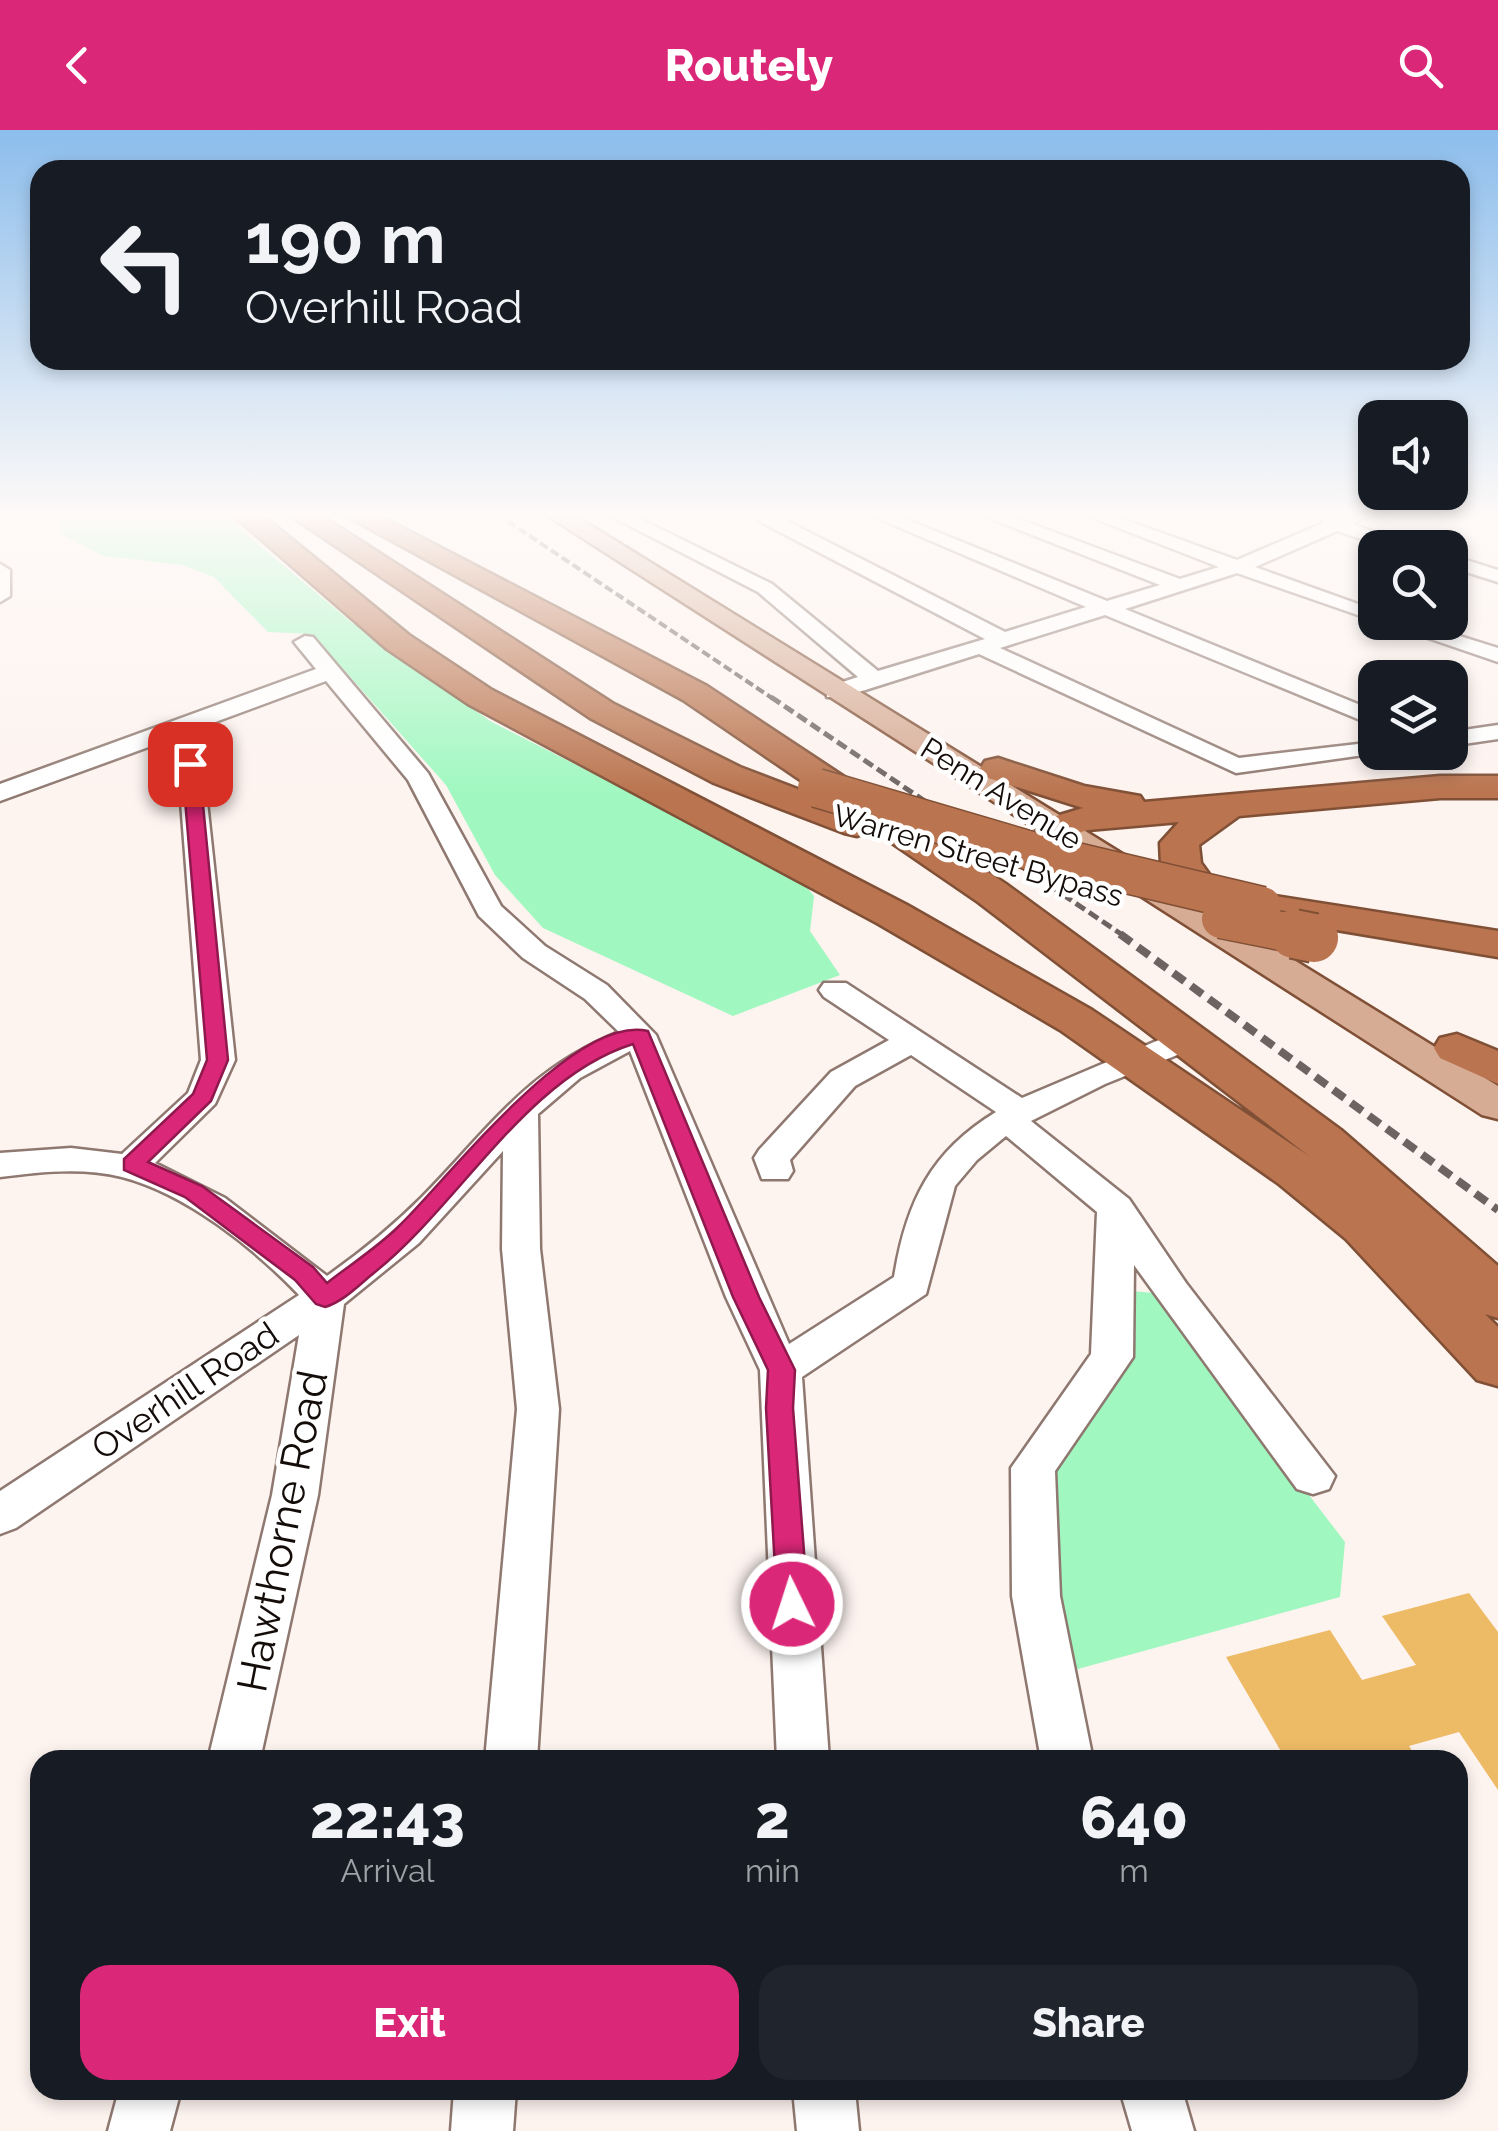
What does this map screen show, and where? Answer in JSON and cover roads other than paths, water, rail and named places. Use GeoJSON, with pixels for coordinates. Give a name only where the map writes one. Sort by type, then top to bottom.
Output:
{"type":"FeatureCollection","features":[{"type":"Feature","properties":{"kind":"highway"},"geometry":{"type":"LineString","coordinates":[[356,607],[398,642],[480,697],[990,968],[1134,1061],[1297,1172],[1365,1226],[1498,1364]]}},
{"type":"Feature","properties":{"kind":"highway","name":"Warren Street Bypass"},"geometry":{"type":"LineString","coordinates":[[440,607],[666,747],[872,831],[1149,905],[1314,938]]}},
{"type":"Feature","properties":{"kind":"highway","name":"Warren Street Bypass"},"geometry":{"type":"LineString","coordinates":[[474,607],[627,705],[713,747],[817,788],[936,828],[1056,860],[1262,906]]}},
{"type":"Feature","properties":{"kind":"highway"},"geometry":{"type":"LineString","coordinates":[[533,607],[695,693],[992,893],[1191,1038],[1323,1142],[1498,1298]]}},
{"type":"Feature","properties":{"kind":"highway"},"geometry":{"type":"LineString","coordinates":[[998,769],[1078,796],[1182,810]]}},
{"type":"Feature","properties":{"kind":"highway"},"geometry":{"type":"LineString","coordinates":[[1078,824],[1182,810],[1440,787],[1498,790]]}},
{"type":"Feature","properties":{"kind":"highway"},"geometry":{"type":"LineString","coordinates":[[1078,824],[1498,790]]}},
{"type":"Feature","properties":{"kind":"highway"},"geometry":{"type":"LineString","coordinates":[[1202,892],[1181,864],[1179,843],[1197,825],[1221,815]]}},
{"type":"Feature","properties":{"kind":"highway"},"geometry":{"type":"LineString","coordinates":[[1262,906],[1498,931]]}},
{"type":"Feature","properties":{"kind":"highway"},"geometry":{"type":"LineString","coordinates":[[1262,906],[1498,944]]}},
{"type":"Feature","properties":{"kind":"highway"},"geometry":{"type":"LineString","coordinates":[[1314,938],[1498,963]]}},
{"type":"Feature","properties":{"kind":"highway"},"geometry":{"type":"LineString","coordinates":[[1314,938],[1498,972]]}},
{"type":"Feature","properties":{"kind":"highway"},"geometry":{"type":"LineString","coordinates":[[1457,1048],[1498,1072]]}},
{"type":"Feature","properties":{"kind":"main road","name":"Penn Avenue"},"geometry":{"type":"LineString","coordinates":[[731,607],[1078,824],[1202,892],[1457,1048]]}},
{"type":"Feature","properties":{"kind":"main road","name":"Penn Avenue"},"geometry":{"type":"LineString","coordinates":[[856,686],[998,769],[1498,1105]]}},
{"type":"Feature","properties":{"kind":"street"},"geometry":{"type":"LineString","coordinates":[[782,607],[856,686],[1113,607]]}},
{"type":"Feature","properties":{"kind":"street"},"geometry":{"type":"LineString","coordinates":[[927,607],[1236,766],[1358,751]]}},
{"type":"Feature","properties":{"kind":"street"},"geometry":{"type":"LineString","coordinates":[[1104,607],[1358,712]]}},
{"type":"Feature","properties":{"kind":"street"},"geometry":{"type":"LineString","coordinates":[[1451,640],[1498,654]]}},
{"type":"Feature","properties":{"kind":"street"},"geometry":{"type":"LineString","coordinates":[[305,642],[418,778],[489,910],[534,952],[596,992],[640,1035],[746,1297],[781,1370],[780,1408],[802,1750]]}},
{"type":"Feature","properties":{"kind":"street"},"geometry":{"type":"LineString","coordinates":[[0,793],[330,672]]}},
{"type":"Feature","properties":{"kind":"street"},"geometry":{"type":"LineString","coordinates":[[132,1164],[203,1096],[218,1060],[187,726]]}},
{"type":"Feature","properties":{"kind":"street"},"geometry":{"type":"LineString","coordinates":[[1468,737],[1498,732]]}},
{"type":"Feature","properties":{"kind":"street"},"geometry":{"type":"LineString","coordinates":[[835,990],[1015,1116],[1116,1208],[1172,1293],[1314,1476]]}},
{"type":"Feature","properties":{"kind":"street","name":"Overhill Road"},"geometry":{"type":"LineString","coordinates":[[0,1515],[325,1298],[406,1234],[521,1108],[558,1074],[615,1043],[640,1035]]}},
{"type":"Feature","properties":{"kind":"street"},"geometry":{"type":"LineString","coordinates":[[781,1370],[912,1284],[927,1208],[944,1174],[988,1132],[1015,1116],[1191,1038]]}},
{"type":"Feature","properties":{"kind":"street"},"geometry":{"type":"LineString","coordinates":[[776,1171],[772,1158],[843,1079],[911,1040]]}},
{"type":"Feature","properties":{"kind":"street"},"geometry":{"type":"LineString","coordinates":[[511,1750],[538,1409],[521,1250],[521,1108]]}},
{"type":"Feature","properties":{"kind":"street"},"geometry":{"type":"LineString","coordinates":[[0,1165],[69,1157],[132,1164],[193,1191],[304,1274],[325,1298]]}},
{"type":"Feature","properties":{"kind":"street"},"geometry":{"type":"LineString","coordinates":[[1065,1750],[1036,1596],[1033,1468],[1112,1357],[1116,1208]]}},
{"type":"Feature","properties":{"kind":"street","name":"Hawthorne Road"},"geometry":{"type":"LineString","coordinates":[[236,1750],[295,1495],[325,1298]]}},
{"type":"Feature","properties":{"kind":"street"},"geometry":{"type":"LineString","coordinates":[[139,2131],[147,2100]]}},
{"type":"Feature","properties":{"kind":"street"},"geometry":{"type":"LineString","coordinates":[[482,2131],[484,2100]]}},
{"type":"Feature","properties":{"kind":"street"},"geometry":{"type":"LineString","coordinates":[[825,2100],[828,2131]]}},
{"type":"Feature","properties":{"kind":"street"},"geometry":{"type":"LineString","coordinates":[[1154,2100],[1162,2131]]}},
{"type":"Feature","properties":{"kind":"railway"},"geometry":{"type":"LineString","coordinates":[[637,607],[775,700]]}},
{"type":"Feature","properties":{"kind":"railway"},"geometry":{"type":"LineString","coordinates":[[771,697],[1124,936]]}},
{"type":"Feature","properties":{"kind":"railway"},"geometry":{"type":"LineString","coordinates":[[1120,934],[1498,1210]]}}]}
